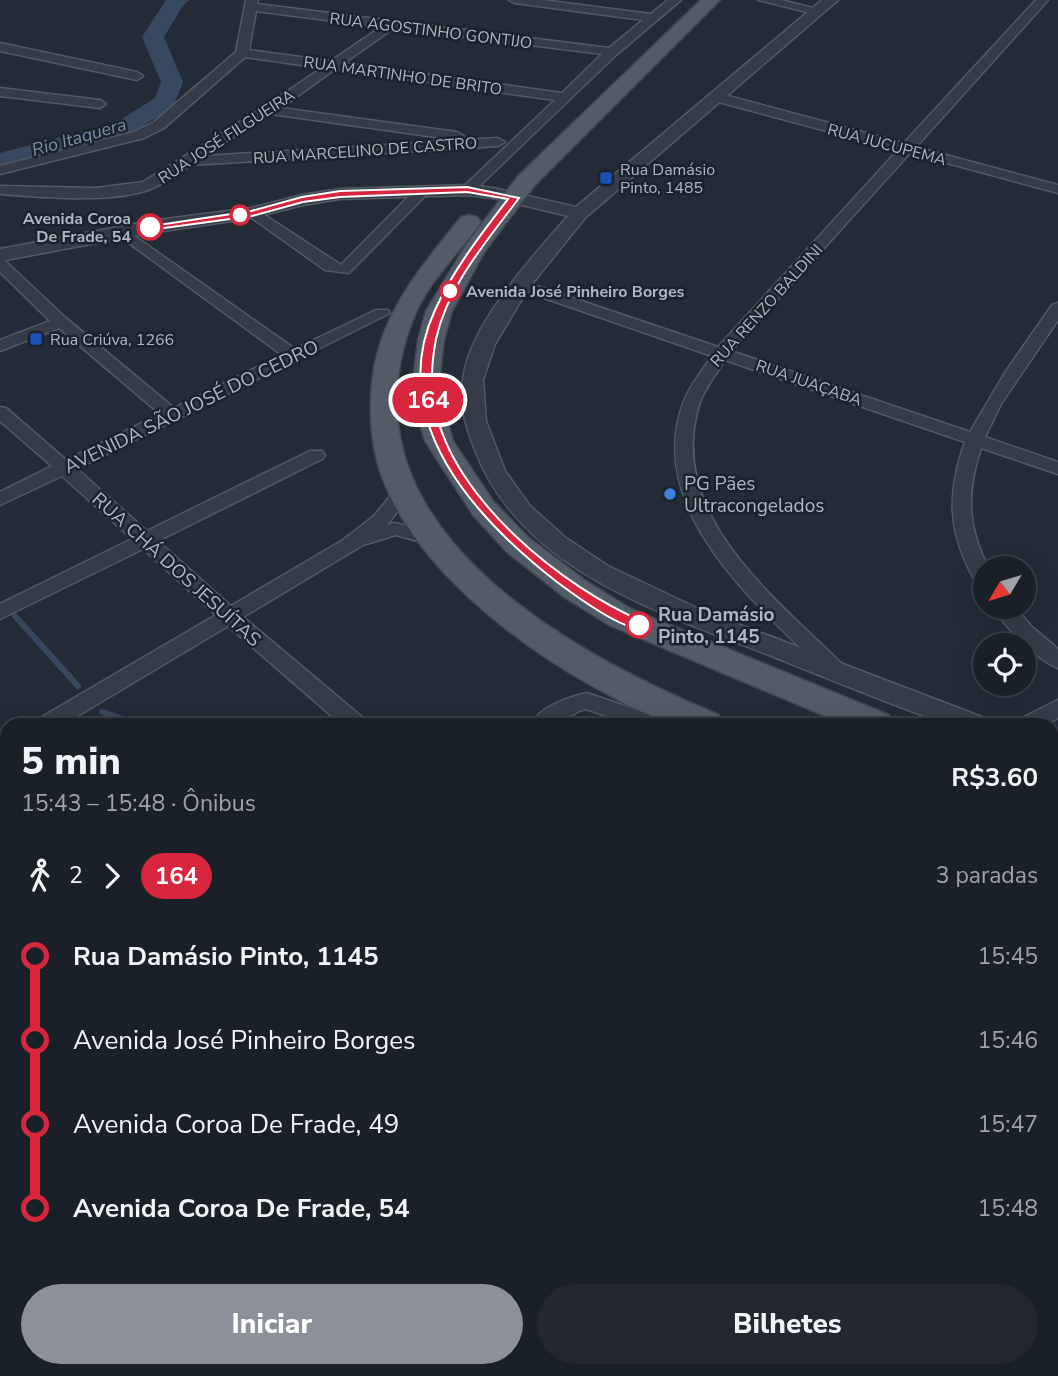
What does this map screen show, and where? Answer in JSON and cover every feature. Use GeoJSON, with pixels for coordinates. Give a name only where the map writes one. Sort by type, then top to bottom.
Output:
{"type":"FeatureCollection","features":[{"type":"Feature","properties":{"kind":"main road"},"geometry":{"type":"LineString","coordinates":[[695,0],[518,160],[504,195],[439,311],[431,340],[427,373],[429,407],[439,441],[483,508],[518,545],[575,589],[620,617],[863,718]]}},
{"type":"Feature","properties":{"kind":"main road"},"geometry":{"type":"LineString","coordinates":[[693,718],[614,683],[547,643],[499,606],[436,540],[403,492],[386,440],[384,409],[391,346],[400,320],[422,282],[504,195],[549,157],[711,0]]}},
{"type":"Feature","properties":{"kind":"street"},"geometry":{"type":"LineString","coordinates":[[515,0],[654,18]]}},
{"type":"Feature","properties":{"kind":"street"},"geometry":{"type":"LineString","coordinates":[[467,190],[612,52],[675,0]]}},
{"type":"Feature","properties":{"kind":"street"},"geometry":{"type":"LineString","coordinates":[[764,0],[825,6]]}},
{"type":"Feature","properties":{"kind":"street","name":"RUA RENZO BALDINI"},"geometry":{"type":"LineString","coordinates":[[840,674],[738,572],[715,543],[691,495],[683,440],[687,417],[703,375],[722,352],[1042,0]]}},
{"type":"Feature","properties":{"kind":"street"},"geometry":{"type":"LineString","coordinates":[[0,170],[154,129],[242,53],[251,4]]}},
{"type":"Feature","properties":{"kind":"street","name":"RUA AGOSTINHO GONTIJO"},"geometry":{"type":"LineString","coordinates":[[251,4],[391,25],[612,52]]}},
{"type":"Feature","properties":{"kind":"street"},"geometry":{"type":"LineString","coordinates":[[825,6],[580,213],[520,285],[476,367],[472,390],[474,418],[491,468],[523,511],[575,556],[620,583],[696,619],[957,718]]}},
{"type":"Feature","properties":{"kind":"street","name":"RUA JOSÉ FILGUEIRA"},"geometry":{"type":"LineString","coordinates":[[0,190],[135,189],[154,182],[269,110],[391,25]]}},
{"type":"Feature","properties":{"kind":"street"},"geometry":{"type":"LineString","coordinates":[[0,47],[138,76]]}},
{"type":"Feature","properties":{"kind":"street","name":"RUA MARTINHO DE BRITO"},"geometry":{"type":"LineString","coordinates":[[242,53],[564,97]]}},
{"type":"Feature","properties":{"kind":"street"},"geometry":{"type":"LineString","coordinates":[[0,92],[100,104]]}},
{"type":"Feature","properties":{"kind":"street","name":"RUA JUCUPEMA"},"geometry":{"type":"LineString","coordinates":[[716,97],[1058,189]]}},
{"type":"Feature","properties":{"kind":"street"},"geometry":{"type":"LineString","coordinates":[[269,110],[514,145]]}},
{"type":"Feature","properties":{"kind":"street","name":"RUA MARCELINO DE CASTRO"},"geometry":{"type":"LineString","coordinates":[[190,161],[498,142]]}},
{"type":"Feature","properties":{"kind":"street"},"geometry":{"type":"LineString","coordinates":[[0,255],[123,232],[252,213],[317,197],[467,190],[504,195],[580,213]]}},
{"type":"Feature","properties":{"kind":"street"},"geometry":{"type":"LineString","coordinates":[[252,213],[330,267],[340,271],[348,269],[422,191]]}},
{"type":"Feature","properties":{"kind":"street"},"geometry":{"type":"LineString","coordinates":[[123,232],[294,356]]}},
{"type":"Feature","properties":{"kind":"street"},"geometry":{"type":"LineString","coordinates":[[36,249],[6,270],[61,322],[172,415]]}},
{"type":"Feature","properties":{"kind":"street","name":"RUA JUAÇABA"},"geometry":{"type":"LineString","coordinates":[[520,285],[1058,468]]}},
{"type":"Feature","properties":{"kind":"street"},"geometry":{"type":"LineString","coordinates":[[973,559],[967,547],[959,506],[961,478],[973,438],[1058,308]]}},
{"type":"Feature","properties":{"kind":"street","name":"AVENIDA SÃO JOSÉ DO CEDRO"},"geometry":{"type":"LineString","coordinates":[[0,499],[382,313]]}},
{"type":"Feature","properties":{"kind":"street"},"geometry":{"type":"LineString","coordinates":[[0,346],[61,322]]}},
{"type":"Feature","properties":{"kind":"street","name":"RUA CHÁ DOS JESUÍTAS"},"geometry":{"type":"LineString","coordinates":[[0,412],[348,718]]}},
{"type":"Feature","properties":{"kind":"street"},"geometry":{"type":"LineString","coordinates":[[0,612],[316,455]]}},
{"type":"Feature","properties":{"kind":"street"},"geometry":{"type":"LineString","coordinates":[[58,718],[351,545],[381,520],[403,492]]}},
{"type":"Feature","properties":{"kind":"street"},"geometry":{"type":"LineString","coordinates":[[351,545],[395,529],[436,540]]}},
{"type":"Feature","properties":{"kind":"street"},"geometry":{"type":"LineString","coordinates":[[1014,620],[1058,660]]}},
{"type":"Feature","properties":{"kind":"street"},"geometry":{"type":"LineString","coordinates":[[551,718],[573,704],[587,701],[635,718]]}},
{"type":"Feature","properties":{"kind":"street"},"geometry":{"type":"LineString","coordinates":[[1040,718],[1058,708]]}},
{"type":"Feature","properties":{"kind":"waterway","name":"Rio Itaquera"},"geometry":{"type":"LineString","coordinates":[[0,160],[125,127],[165,102],[172,82],[153,37],[174,3],[179,0]]}},
{"type":"Feature","properties":{"kind":"waterway"},"geometry":{"type":"LineString","coordinates":[[15,616],[78,686]]}},
{"type":"Feature","properties":{"kind":"waterway"},"geometry":{"type":"LineString","coordinates":[[102,712],[120,718]]}},
{"type":"Feature","properties":{"kind":"bus line","name":"164"},"geometry":{"type":"LineString","coordinates":[[150,227],[252,213],[302,200],[340,194],[467,190],[514,198],[474,250],[439,311],[431,340],[427,373],[429,407],[439,441],[461,478],[483,508],[518,545],[575,589],[620,617],[639,625]]}},
{"type":"Feature","properties":{"kind":"place","name":"Rua Damásio Pinto, 1485"},"geometry":{"type":"Point","coordinates":[606,178]}},
{"type":"Feature","properties":{"kind":"place","name":"Avenida Coroa De Frade, 54"},"geometry":{"type":"Point","coordinates":[150,227]}},
{"type":"Feature","properties":{"kind":"place","name":"Avenida José Pinheiro Borges"},"geometry":{"type":"Point","coordinates":[450,291]}},
{"type":"Feature","properties":{"kind":"place","name":"Rua Criúva, 1266"},"geometry":{"type":"Point","coordinates":[36,339]}},
{"type":"Feature","properties":{"kind":"place","name":"PG Pães Ultracongelados"},"geometry":{"type":"Point","coordinates":[670,494]}},
{"type":"Feature","properties":{"kind":"place","name":"Rua Damásio Pinto, 1145"},"geometry":{"type":"Point","coordinates":[639,625]}}]}
